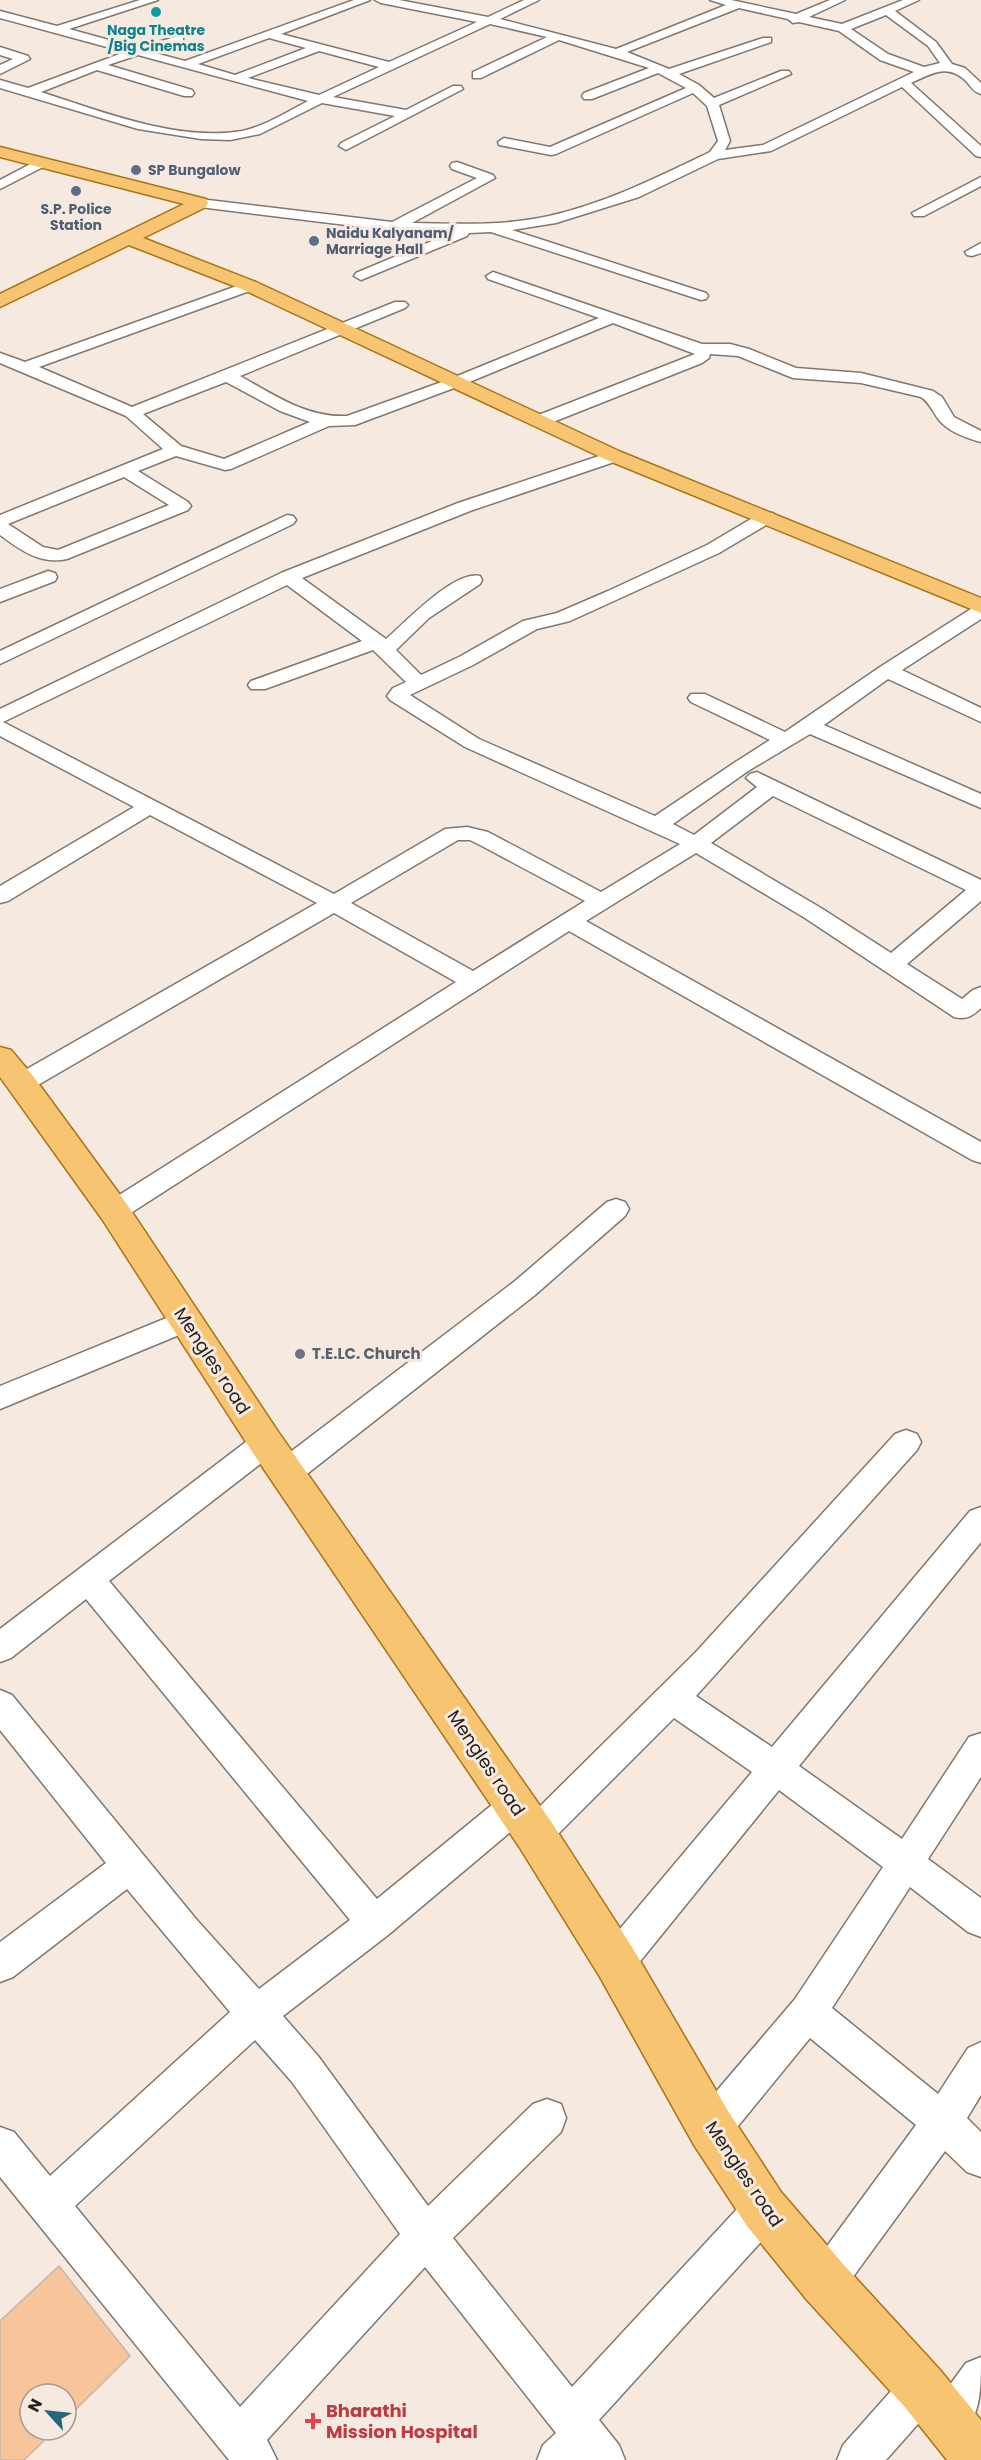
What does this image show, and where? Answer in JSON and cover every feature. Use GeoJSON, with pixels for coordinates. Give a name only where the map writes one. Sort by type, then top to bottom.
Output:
{"type":"FeatureCollection","features":[{"type":"Feature","properties":{"kind":"main road"},"geometry":{"type":"LineString","coordinates":[[0,152],[200,203]]}},
{"type":"Feature","properties":{"kind":"main road"},"geometry":{"type":"LineString","coordinates":[[0,301],[200,203]]}},
{"type":"Feature","properties":{"kind":"main road"},"geometry":{"type":"LineString","coordinates":[[130,239],[250,286],[542,420],[614,456],[981,606]]}},
{"type":"Feature","properties":{"kind":"main road","name":"Mengles road"},"geometry":{"type":"LineString","coordinates":[[11,1070],[114,1211],[276,1457],[526,1820],[616,1962],[711,2128],[764,2210],[825,2282],[922,2388],[980,2460]]}},
{"type":"Feature","properties":{"kind":"street"},"geometry":{"type":"LineString","coordinates":[[59,29],[152,0]]}},
{"type":"Feature","properties":{"kind":"street"},"geometry":{"type":"LineString","coordinates":[[185,64],[364,0]]}},
{"type":"Feature","properties":{"kind":"street"},"geometry":{"type":"LineString","coordinates":[[381,0],[556,37],[615,53],[664,71],[695,88],[713,104],[724,141],[715,155]]}},
{"type":"Feature","properties":{"kind":"street"},"geometry":{"type":"LineString","coordinates":[[0,84],[160,130],[231,136],[262,129],[322,98],[533,0]]}},
{"type":"Feature","properties":{"kind":"street"},"geometry":{"type":"LineString","coordinates":[[719,0],[843,28],[884,57],[923,71]]}},
{"type":"Feature","properties":{"kind":"street"},"geometry":{"type":"LineString","coordinates":[[588,96],[664,71],[766,32],[839,0]]}},
{"type":"Feature","properties":{"kind":"street"},"geometry":{"type":"LineString","coordinates":[[843,28],[913,0]]}},
{"type":"Feature","properties":{"kind":"street"},"geometry":{"type":"LineString","coordinates":[[441,11],[456,4]]}},
{"type":"Feature","properties":{"kind":"street"},"geometry":{"type":"LineString","coordinates":[[615,53],[737,5]]}},
{"type":"Feature","properties":{"kind":"street"},"geometry":{"type":"LineString","coordinates":[[887,10],[933,44],[952,66],[981,90]]}},
{"type":"Feature","properties":{"kind":"street"},"geometry":{"type":"LineString","coordinates":[[0,14],[292,94],[407,114]]}},
{"type":"Feature","properties":{"kind":"street"},"geometry":{"type":"LineString","coordinates":[[270,35],[390,66]]}},
{"type":"Feature","properties":{"kind":"street"},"geometry":{"type":"LineString","coordinates":[[477,75],[556,37]]}},
{"type":"Feature","properties":{"kind":"street"},"geometry":{"type":"LineString","coordinates":[[30,92],[135,52],[179,39]]}},
{"type":"Feature","properties":{"kind":"street"},"geometry":{"type":"LineString","coordinates":[[234,79],[316,48]]}},
{"type":"Feature","properties":{"kind":"street"},"geometry":{"type":"LineString","coordinates":[[0,51],[24,59],[0,70]]}},
{"type":"Feature","properties":{"kind":"street"},"geometry":{"type":"LineString","coordinates":[[97,66],[188,93]]}},
{"type":"Feature","properties":{"kind":"street"},"geometry":{"type":"LineString","coordinates":[[200,203],[395,226],[471,229],[551,220],[634,194],[715,155],[766,148],[923,71],[952,66],[973,66]]}},
{"type":"Feature","properties":{"kind":"street"},"geometry":{"type":"LineString","coordinates":[[713,104],[785,74]]}},
{"type":"Feature","properties":{"kind":"street"},"geometry":{"type":"LineString","coordinates":[[903,82],[981,153]]}},
{"type":"Feature","properties":{"kind":"street"},"geometry":{"type":"LineString","coordinates":[[504,142],[551,151],[695,88]]}},
{"type":"Feature","properties":{"kind":"street"},"geometry":{"type":"LineString","coordinates":[[346,146],[457,89]]}},
{"type":"Feature","properties":{"kind":"street"},"geometry":{"type":"LineString","coordinates":[[0,185],[40,163]]}},
{"type":"Feature","properties":{"kind":"street"},"geometry":{"type":"LineString","coordinates":[[395,226],[488,178],[457,165]]}},
{"type":"Feature","properties":{"kind":"street"},"geometry":{"type":"LineString","coordinates":[[919,213],[981,181]]}},
{"type":"Feature","properties":{"kind":"street"},"geometry":{"type":"LineString","coordinates":[[490,228],[701,296]]}},
{"type":"Feature","properties":{"kind":"street"},"geometry":{"type":"LineString","coordinates":[[361,276],[471,229]]}},
{"type":"Feature","properties":{"kind":"street"},"geometry":{"type":"LineString","coordinates":[[493,276],[700,349],[730,349],[743,352],[793,373],[861,378],[927,394],[936,400],[943,417],[949,423],[981,437]]}},
{"type":"Feature","properties":{"kind":"street"},"geometry":{"type":"LineString","coordinates":[[25,367],[250,286]]}},
{"type":"Feature","properties":{"kind":"street"},"geometry":{"type":"LineString","coordinates":[[132,413],[400,305]]}},
{"type":"Feature","properties":{"kind":"street"},"geometry":{"type":"LineString","coordinates":[[227,376],[313,420],[349,421],[456,382],[613,318]]}},
{"type":"Feature","properties":{"kind":"street"},"geometry":{"type":"LineString","coordinates":[[542,420],[696,360],[703,355],[700,349]]}},
{"type":"Feature","properties":{"kind":"street"},"geometry":{"type":"LineString","coordinates":[[0,358],[132,413],[175,450],[225,465],[324,422]]}},
{"type":"Feature","properties":{"kind":"street"},"geometry":{"type":"LineString","coordinates":[[0,521],[175,450]]}},
{"type":"Feature","properties":{"kind":"street"},"geometry":{"type":"LineString","coordinates":[[0,717],[288,577],[464,507],[614,456]]}},
{"type":"Feature","properties":{"kind":"street"},"geometry":{"type":"LineString","coordinates":[[0,526],[40,553],[52,557],[182,506],[125,470]]}},
{"type":"Feature","properties":{"kind":"street"},"geometry":{"type":"LineString","coordinates":[[767,517],[702,554],[576,612],[530,625],[466,661],[400,692],[397,696],[472,743],[696,844],[813,914],[972,1017],[981,995]]}},
{"type":"Feature","properties":{"kind":"street"},"geometry":{"type":"LineString","coordinates":[[0,658],[287,520]]}},
{"type":"Feature","properties":{"kind":"street"},"geometry":{"type":"LineString","coordinates":[[0,596],[48,577]]}},
{"type":"Feature","properties":{"kind":"street"},"geometry":{"type":"LineString","coordinates":[[288,577],[331,604],[382,645],[419,684]]}},
{"type":"Feature","properties":{"kind":"street"},"geometry":{"type":"LineString","coordinates":[[258,685],[401,638],[422,614],[473,580]]}},
{"type":"Feature","properties":{"kind":"street"},"geometry":{"type":"LineString","coordinates":[[657,825],[741,767],[809,726],[887,671],[981,611]]}},
{"type":"Feature","properties":{"kind":"street"},"geometry":{"type":"LineString","coordinates":[[887,671],[981,716]]}},
{"type":"Feature","properties":{"kind":"street"},"geometry":{"type":"LineString","coordinates":[[698,698],[786,740]]}},
{"type":"Feature","properties":{"kind":"street"},"geometry":{"type":"LineString","coordinates":[[809,726],[981,802]]}},
{"type":"Feature","properties":{"kind":"street"},"geometry":{"type":"LineString","coordinates":[[0,728],[334,903],[474,982]]}},
{"type":"Feature","properties":{"kind":"street"},"geometry":{"type":"LineString","coordinates":[[741,767],[771,788],[981,889],[891,965]]}},
{"type":"Feature","properties":{"kind":"street"},"geometry":{"type":"LineString","coordinates":[[114,1211],[569,921],[696,844],[771,788]]}},
{"type":"Feature","properties":{"kind":"street"},"geometry":{"type":"LineString","coordinates":[[0,896],[151,806]]}},
{"type":"Feature","properties":{"kind":"street"},"geometry":{"type":"LineString","coordinates":[[11,1070],[334,903],[453,834],[463,832],[474,834],[490,841],[602,901]]}},
{"type":"Feature","properties":{"kind":"street"},"geometry":{"type":"LineString","coordinates":[[569,921],[981,1154]]}},
{"type":"Feature","properties":{"kind":"street"},"geometry":{"type":"LineString","coordinates":[[0,1648],[90,1581],[525,1288],[616,1209]]}},
{"type":"Feature","properties":{"kind":"street"},"geometry":{"type":"LineString","coordinates":[[0,1398],[186,1321]]}},
{"type":"Feature","properties":{"kind":"street"},"geometry":{"type":"LineString","coordinates":[[48,2204],[256,2014],[375,1923],[526,1820],[672,1698],[707,1663],[906,1442]]}},
{"type":"Feature","properties":{"kind":"street"},"geometry":{"type":"LineString","coordinates":[[616,1962],[981,1520]]}},
{"type":"Feature","properties":{"kind":"street"},"geometry":{"type":"LineString","coordinates":[[90,1581],[375,1923]]}},
{"type":"Feature","properties":{"kind":"street"},"geometry":{"type":"LineString","coordinates":[[672,1698],[776,1768],[908,1863],[981,1920]]}},
{"type":"Feature","properties":{"kind":"street"},"geometry":{"type":"LineString","coordinates":[[0,1705],[183,1931],[305,2069],[580,2443],[764,2210]]}},
{"type":"Feature","properties":{"kind":"street"},"geometry":{"type":"LineString","coordinates":[[711,2128],[808,2012],[908,1863],[981,1748]]}},
{"type":"Feature","properties":{"kind":"street"},"geometry":{"type":"LineString","coordinates":[[0,1964],[131,1865]]}},
{"type":"Feature","properties":{"kind":"street"},"geometry":{"type":"LineString","coordinates":[[808,2012],[942,2122],[981,2158]]}},
{"type":"Feature","properties":{"kind":"street"},"geometry":{"type":"LineString","coordinates":[[825,2282],[942,2122],[981,2061]]}},
{"type":"Feature","properties":{"kind":"street"},"geometry":{"type":"LineString","coordinates":[[0,2146],[248,2450],[426,2235],[548,2118]]}},
{"type":"Feature","properties":{"kind":"street"},"geometry":{"type":"LineString","coordinates":[[948,2422],[981,2378]]}},
{"type":"Feature","properties":{"kind":"street"},"geometry":{"type":"LineString","coordinates":[[858,2460],[922,2388]]}},
{"type":"Feature","properties":{"kind":"building"},"geometry":{"type":"Polygon","coordinates":[[[59,2266],[130,2356],[78,2407],[78,2382],[18,2382],[18,2442],[43,2442],[24,2460],[0,2460],[0,2321],[59,2266]]]}},
{"type":"Feature","properties":{"kind":"place","name":"Naga Theatre /Big Cinemas"},"geometry":{"type":"Point","coordinates":[156,12]}},
{"type":"Feature","properties":{"kind":"place","name":"SP Bungalow"},"geometry":{"type":"Point","coordinates":[136,170]}},
{"type":"Feature","properties":{"kind":"place","name":"S.P. Police Station"},"geometry":{"type":"Point","coordinates":[76,191]}},
{"type":"Feature","properties":{"kind":"place","name":"Naidu Kalyanam/ Marriage Hall"},"geometry":{"type":"Point","coordinates":[314,241]}},
{"type":"Feature","properties":{"kind":"place","name":"T.E.LC. Church"},"geometry":{"type":"Point","coordinates":[300,1354]}},
{"type":"Feature","properties":{"kind":"place","name":"Bharathi Mission Hospital"},"geometry":{"type":"Point","coordinates":[313,2421]}}]}
